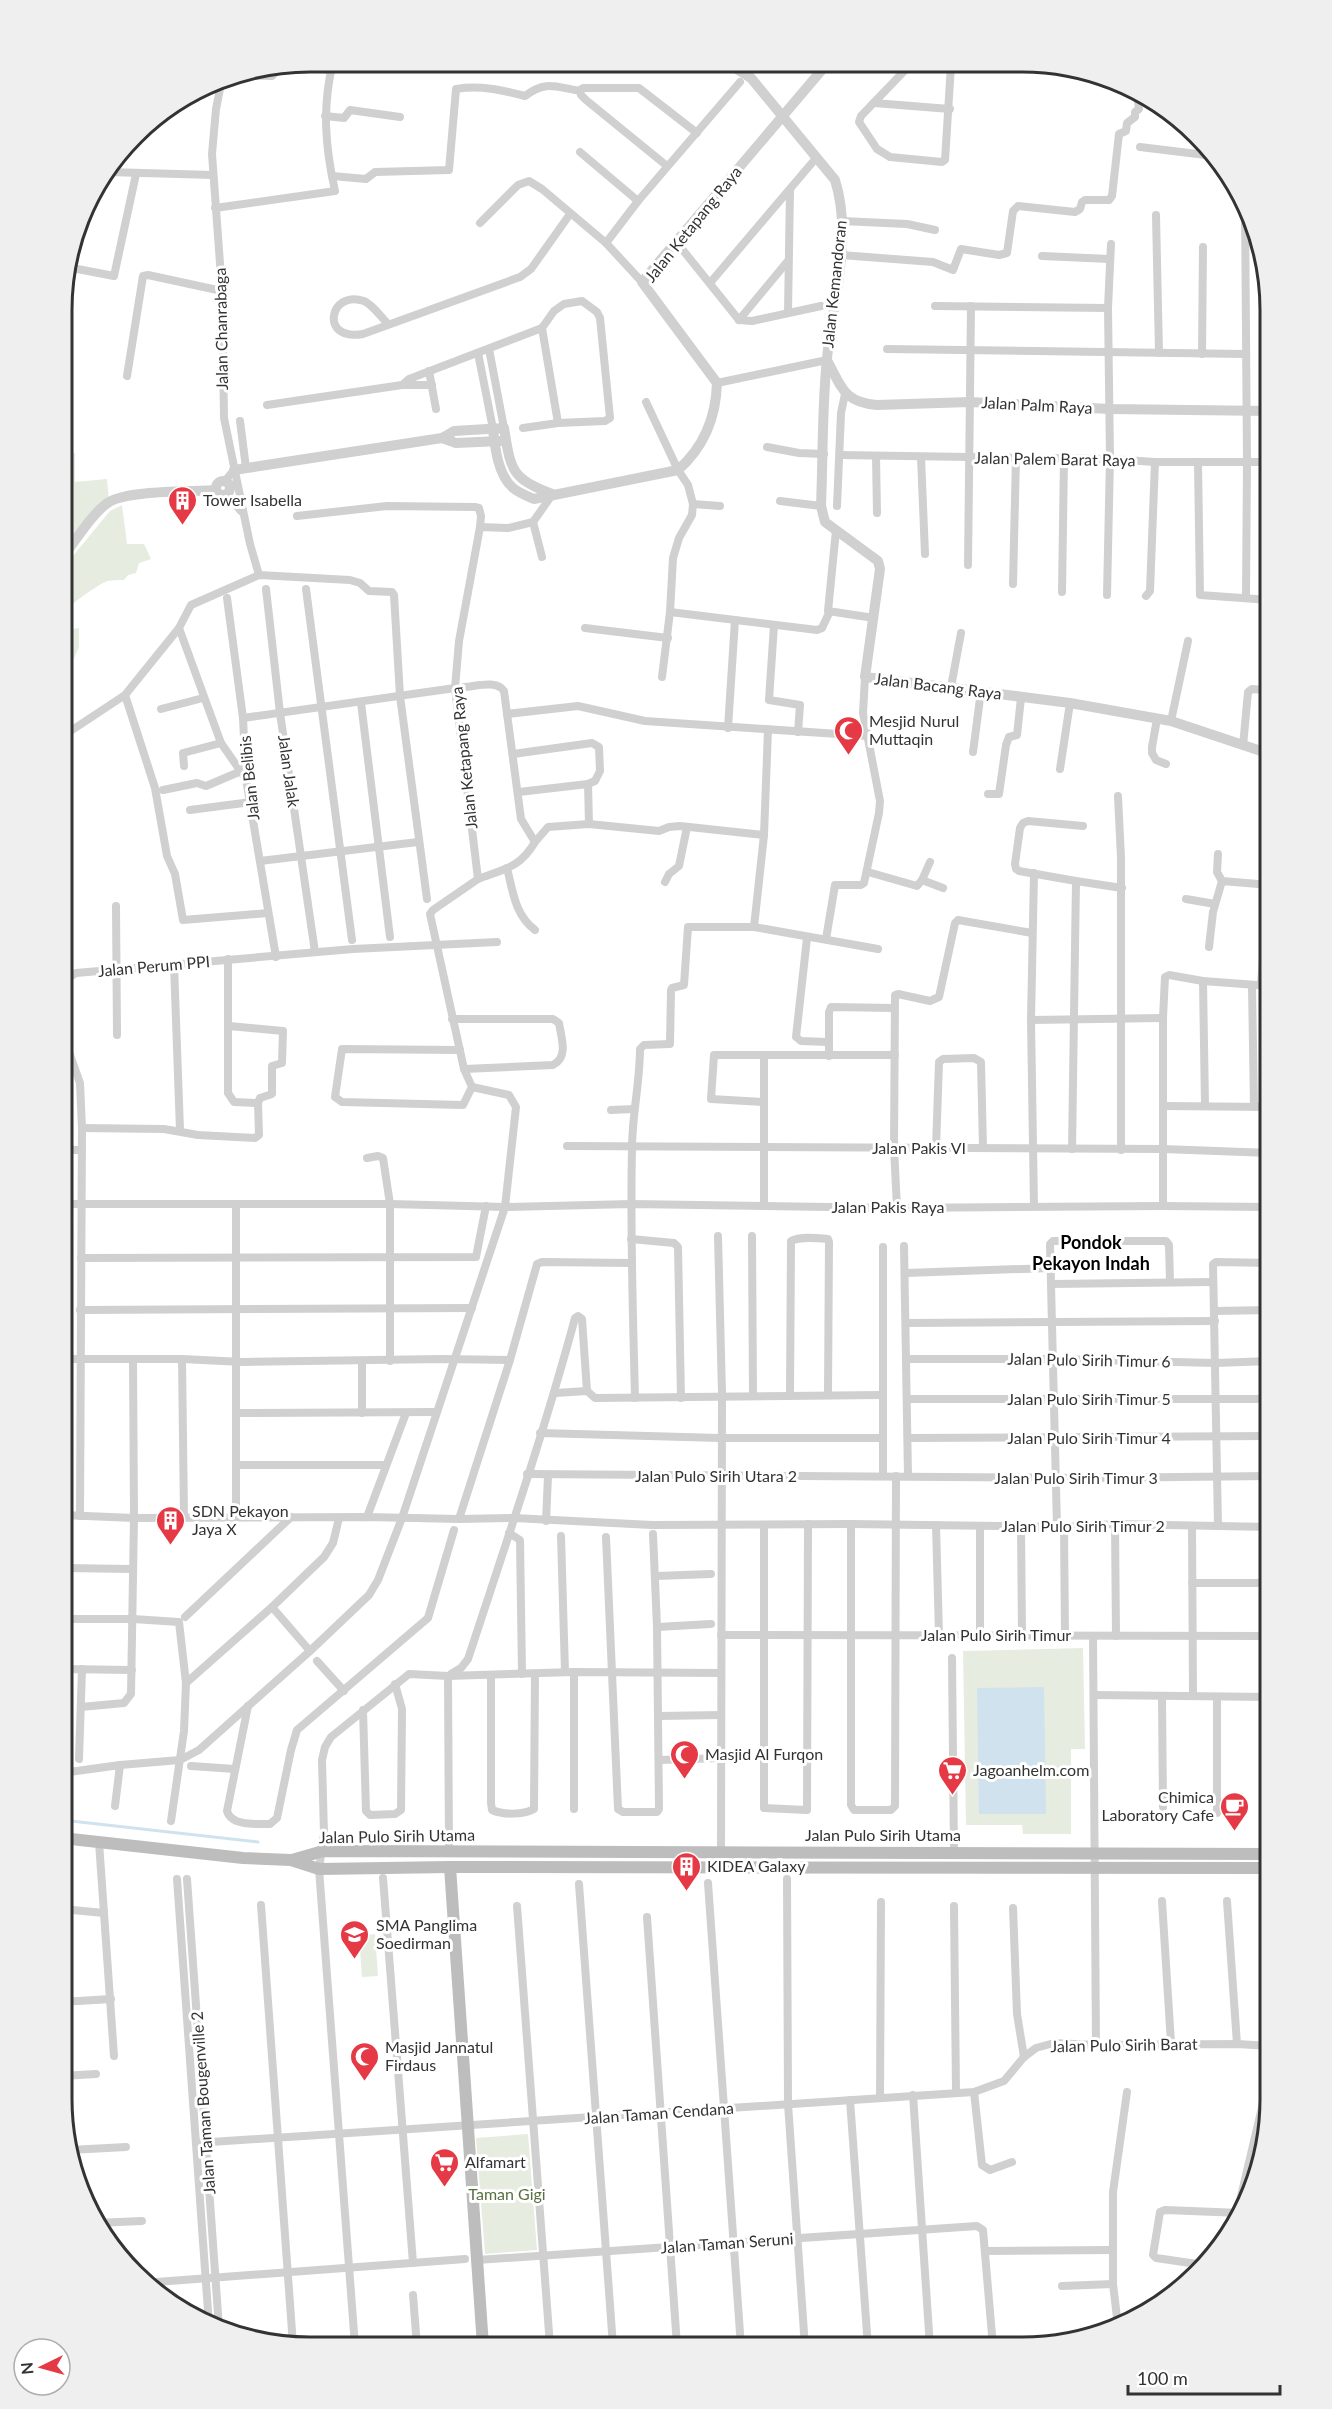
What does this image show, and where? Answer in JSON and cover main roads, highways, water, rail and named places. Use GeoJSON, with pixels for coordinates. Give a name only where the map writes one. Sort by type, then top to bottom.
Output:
{"type":"FeatureCollection","features":[{"type":"Feature","properties":{"kind":"main road"},"geometry":{"type":"LineString","coordinates":[[72,1839],[291,1860]]}},
{"type":"Feature","properties":{"kind":"main road","name":"Jalan Pulo Sirih Utama"},"geometry":{"type":"LineString","coordinates":[[291,1860],[323,1851],[1260,1854]]}},
{"type":"Feature","properties":{"kind":"main road"},"geometry":{"type":"LineString","coordinates":[[491,1852],[491,1867]]}},
{"type":"Feature","properties":{"kind":"main road","name":"Jalan Pulo Sirih Utama"},"geometry":{"type":"LineString","coordinates":[[291,1860],[319,1869],[450,1867],[1260,1868]]}},
{"type":"Feature","properties":{"kind":"main road"},"geometry":{"type":"LineString","coordinates":[[450,1867],[468,2125],[471,2260],[482,2337]]}},
{"type":"Feature","properties":{"kind":"water"},"geometry":{"type":"Polygon","coordinates":[[[1044,1687],[1046,1814],[979,1814],[977,1688],[1044,1687]]]}},
{"type":"Feature","properties":{"kind":"waterway"},"geometry":{"type":"LineString","coordinates":[[72,1821],[258,1842]]}},
{"type":"Feature","properties":{"kind":"place","name":"Tower Isabella"},"geometry":{"type":"Point","coordinates":[182,526]}},
{"type":"Feature","properties":{"kind":"place","name":"Mesjid Nurul Muttaqin"},"geometry":{"type":"Point","coordinates":[848,756]}},
{"type":"Feature","properties":{"kind":"place","name":"SDN Pekayon Jaya X"},"geometry":{"type":"Point","coordinates":[171,1546]}},
{"type":"Feature","properties":{"kind":"place","name":"Masjid Al Furqon"},"geometry":{"type":"Point","coordinates":[684,1780]}},
{"type":"Feature","properties":{"kind":"place","name":"Jagoanhelm.com"},"geometry":{"type":"Point","coordinates":[952,1796]}},
{"type":"Feature","properties":{"kind":"place","name":"Chimica Laboratory Cafe"},"geometry":{"type":"Point","coordinates":[1235,1832]}},
{"type":"Feature","properties":{"kind":"place","name":"KIDEA Galaxy"},"geometry":{"type":"Point","coordinates":[686,1892]}},
{"type":"Feature","properties":{"kind":"place","name":"SMA Panglima Soedirman"},"geometry":{"type":"Point","coordinates":[355,1960]}},
{"type":"Feature","properties":{"kind":"place","name":"Masjid Jannatul Firdaus"},"geometry":{"type":"Point","coordinates":[364,2082]}},
{"type":"Feature","properties":{"kind":"place","name":"Alfamart"},"geometry":{"type":"Point","coordinates":[444,2188]}},
{"type":"Feature","properties":{"kind":"district","name":"Pondok Pekayon Indah"},"geometry":{"type":"Point","coordinates":[1091,1253]}},
{"type":"Feature","properties":{"kind":"park label","name":"Taman Gigi"},"geometry":{"type":"Point","coordinates":[507,2194]}}]}
